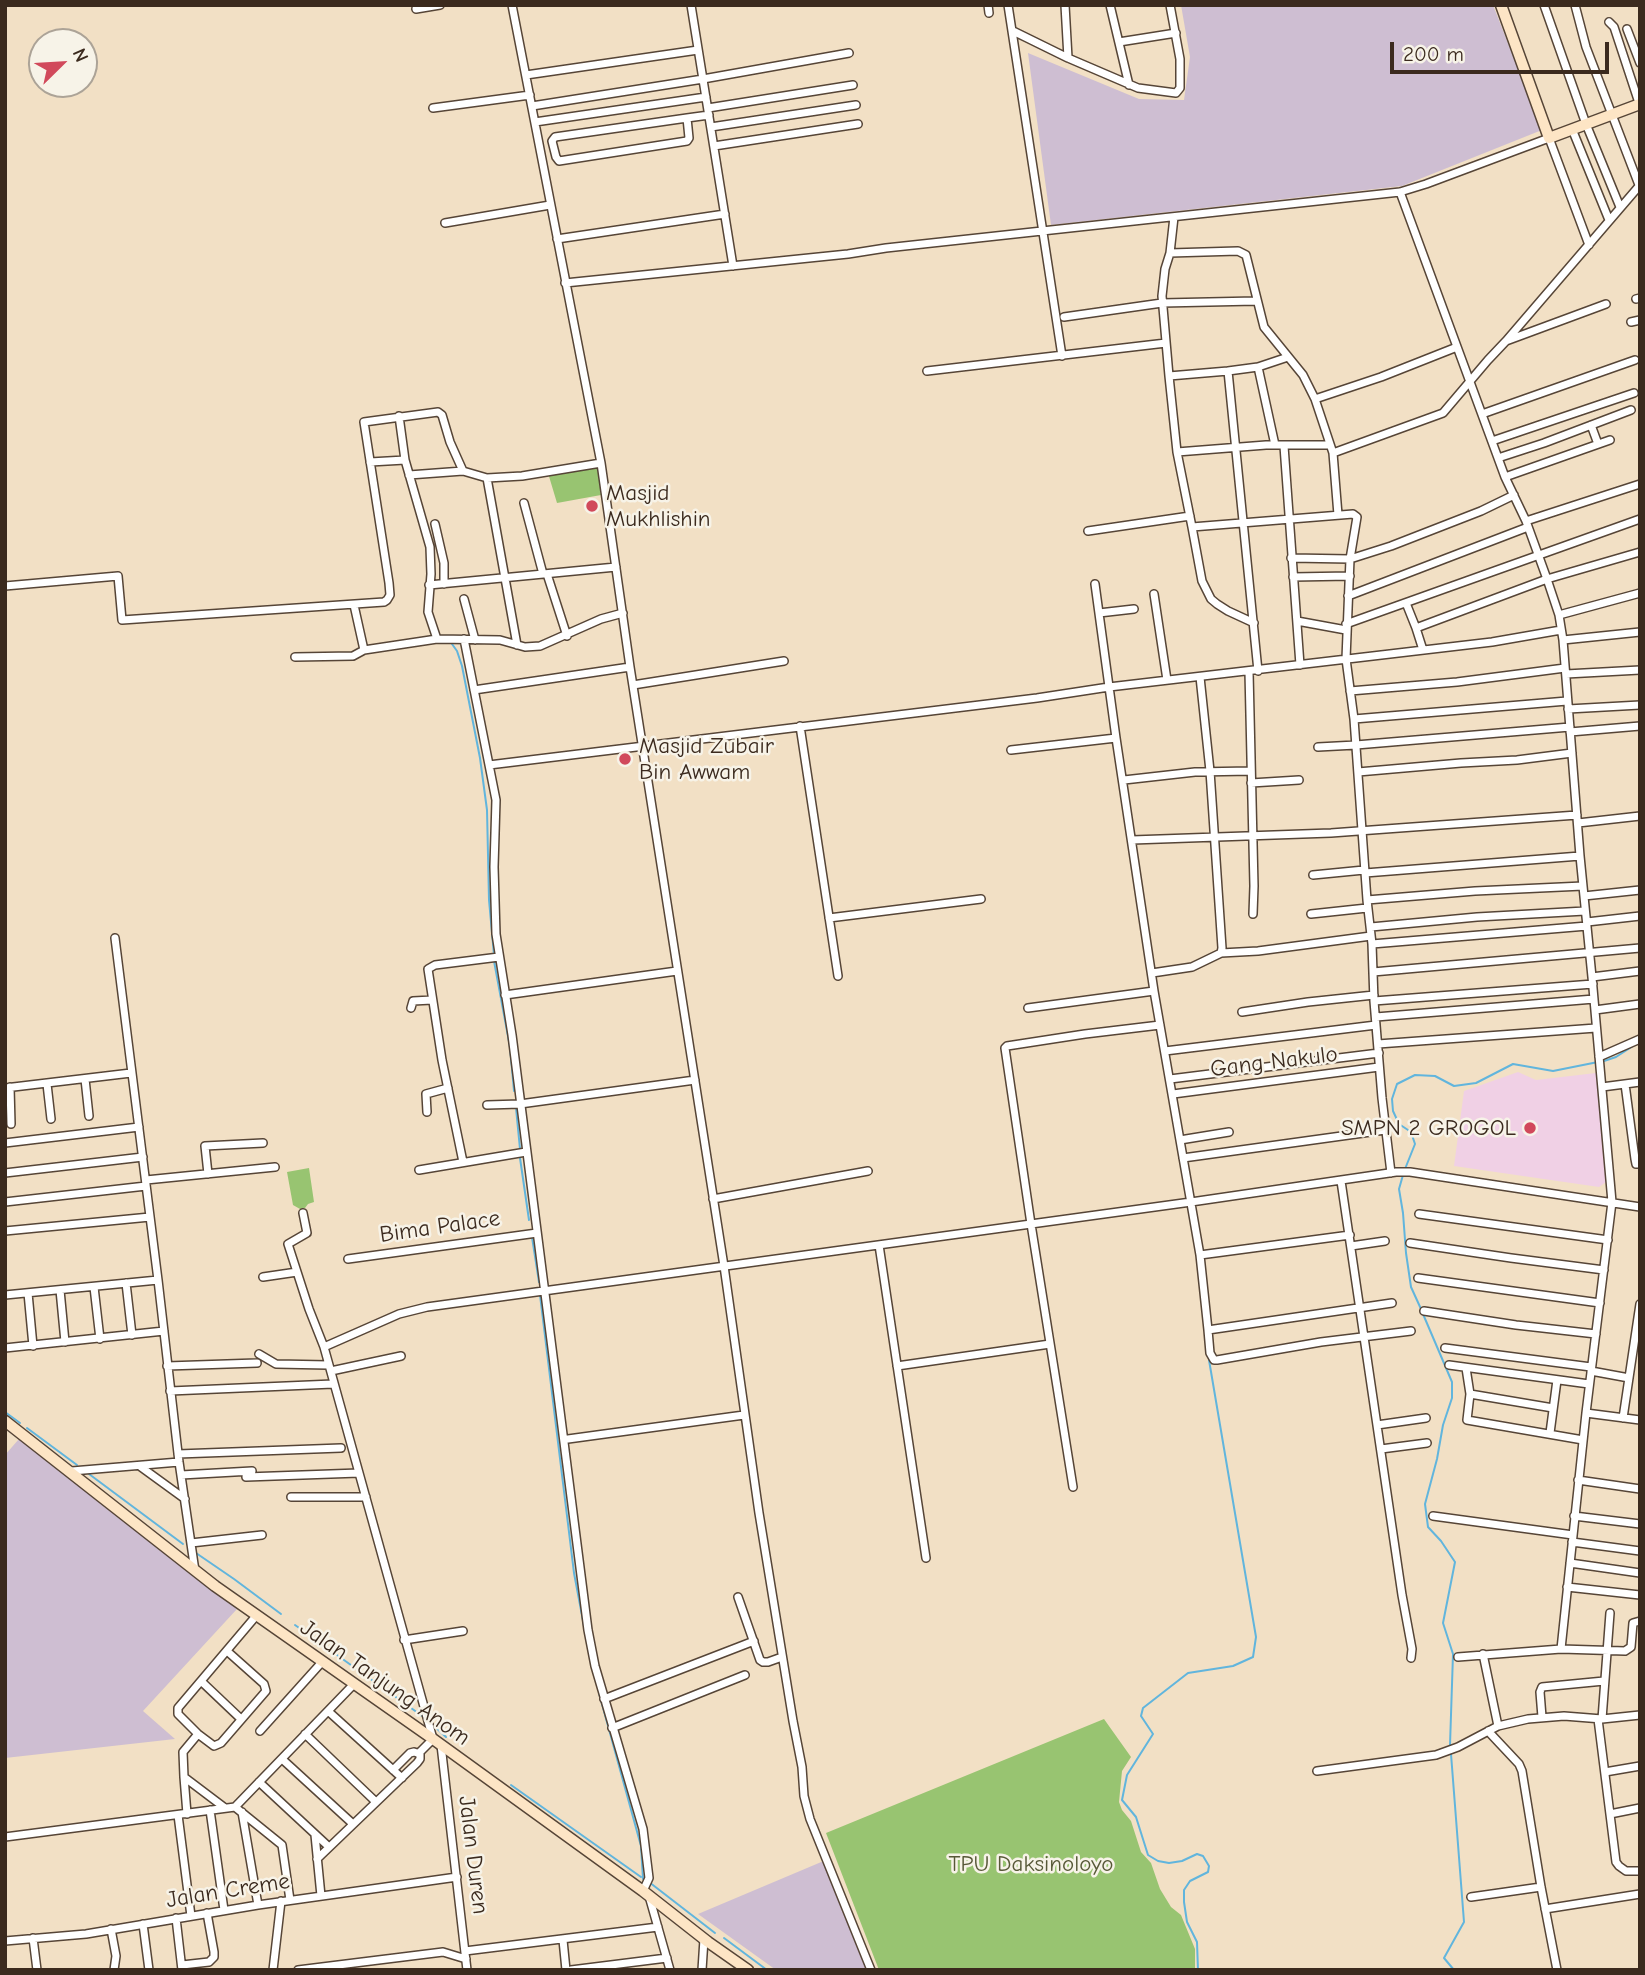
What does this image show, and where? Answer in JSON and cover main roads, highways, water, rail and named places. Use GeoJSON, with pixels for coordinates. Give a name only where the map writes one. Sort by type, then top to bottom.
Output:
{"type":"FeatureCollection","features":[{"type":"Feature","properties":{"kind":"main road"},"geometry":{"type":"LineString","coordinates":[[1500,5],[1549,138],[1640,105]]}},
{"type":"Feature","properties":{"kind":"main road","name":"Jalan Tanjung Anom"},"geometry":{"type":"LineString","coordinates":[[5,1421],[72,1471],[195,1571],[648,1891],[664,1908],[748,1970]]}},
{"type":"Feature","properties":{"kind":"waterway"},"geometry":{"type":"LineString","coordinates":[[452,644],[462,666],[480,758],[487,810],[489,900],[494,955]]}},
{"type":"Feature","properties":{"kind":"waterway"},"geometry":{"type":"LineString","coordinates":[[494,961],[510,1047],[514,1091]]}},
{"type":"Feature","properties":{"kind":"waterway"},"geometry":{"type":"LineString","coordinates":[[1604,1061],[1633,1046]]}},
{"type":"Feature","properties":{"kind":"waterway"},"geometry":{"type":"LineString","coordinates":[[1405,1169],[1415,1144],[1411,1132],[1399,1124],[1393,1111],[1392,1099],[1397,1084],[1415,1075],[1435,1076],[1454,1086],[1476,1083],[1513,1064],[1553,1071],[1598,1062]]}},
{"type":"Feature","properties":{"kind":"waterway"},"geometry":{"type":"LineString","coordinates":[[516,1108],[520,1149]]}},
{"type":"Feature","properties":{"kind":"waterway"},"geometry":{"type":"LineString","coordinates":[[520,1158],[529,1220]]}},
{"type":"Feature","properties":{"kind":"waterway"},"geometry":{"type":"LineString","coordinates":[[1403,1175],[1399,1189],[1406,1253],[1411,1287],[1421,1309]]}},
{"type":"Feature","properties":{"kind":"waterway"},"geometry":{"type":"LineString","coordinates":[[532,1237],[539,1282]]}},
{"type":"Feature","properties":{"kind":"waterway"},"geometry":{"type":"LineString","coordinates":[[540,1295],[574,1573],[584,1626]]}},
{"type":"Feature","properties":{"kind":"waterway"},"geometry":{"type":"LineString","coordinates":[[1423,1314],[1452,1382],[1452,1398],[1425,1504],[1428,1527],[1455,1562],[1443,1623],[1453,1654],[1450,1745]]}},
{"type":"Feature","properties":{"kind":"waterway"},"geometry":{"type":"LineString","coordinates":[[1198,1970],[1197,1942],[1187,1922],[1184,1890],[1190,1881],[1208,1872],[1209,1866],[1203,1856],[1197,1854],[1169,1863],[1148,1855],[1136,1817],[1122,1800],[1127,1775],[1153,1734],[1141,1716],[1143,1708],[1188,1673],[1233,1666],[1253,1657],[1256,1637],[1209,1360]]}},
{"type":"Feature","properties":{"kind":"waterway"},"geometry":{"type":"LineString","coordinates":[[5,1412],[20,1423]]}},
{"type":"Feature","properties":{"kind":"waterway"},"geometry":{"type":"LineString","coordinates":[[27,1428],[77,1465]]}},
{"type":"Feature","properties":{"kind":"waterway"},"geometry":{"type":"LineString","coordinates":[[89,1474],[183,1544]]}},
{"type":"Feature","properties":{"kind":"waterway"},"geometry":{"type":"LineString","coordinates":[[196,1553],[281,1614]]}},
{"type":"Feature","properties":{"kind":"waterway"},"geometry":{"type":"LineString","coordinates":[[295,1625],[425,1718]]}},
{"type":"Feature","properties":{"kind":"waterway"},"geometry":{"type":"LineString","coordinates":[[599,1693],[641,1846],[643,1879]]}},
{"type":"Feature","properties":{"kind":"waterway"},"geometry":{"type":"LineString","coordinates":[[432,1724],[446,1737]]}},
{"type":"Feature","properties":{"kind":"waterway"},"geometry":{"type":"LineString","coordinates":[[1451,1754],[1464,1922],[1444,1958],[1454,1970]]}},
{"type":"Feature","properties":{"kind":"waterway"},"geometry":{"type":"LineString","coordinates":[[511,1785],[641,1877]]}},
{"type":"Feature","properties":{"kind":"waterway"},"geometry":{"type":"LineString","coordinates":[[649,1882],[715,1933]]}},
{"type":"Feature","properties":{"kind":"waterway"},"geometry":{"type":"LineString","coordinates":[[724,1938],[767,1970]]}},
{"type":"Feature","properties":{"kind":"place","name":"Masjid Mukhlishin"},"geometry":{"type":"Point","coordinates":[592,506]}},
{"type":"Feature","properties":{"kind":"place","name":"Masjid Zubair Bin Awwam"},"geometry":{"type":"Point","coordinates":[625,759]}},
{"type":"Feature","properties":{"kind":"place","name":"SMPN 2 GROGOL"},"geometry":{"type":"Point","coordinates":[1530,1128]}},
{"type":"Feature","properties":{"kind":"park label","name":"TPU Daksinoloyo"},"geometry":{"type":"Point","coordinates":[1031,1864]}}]}
